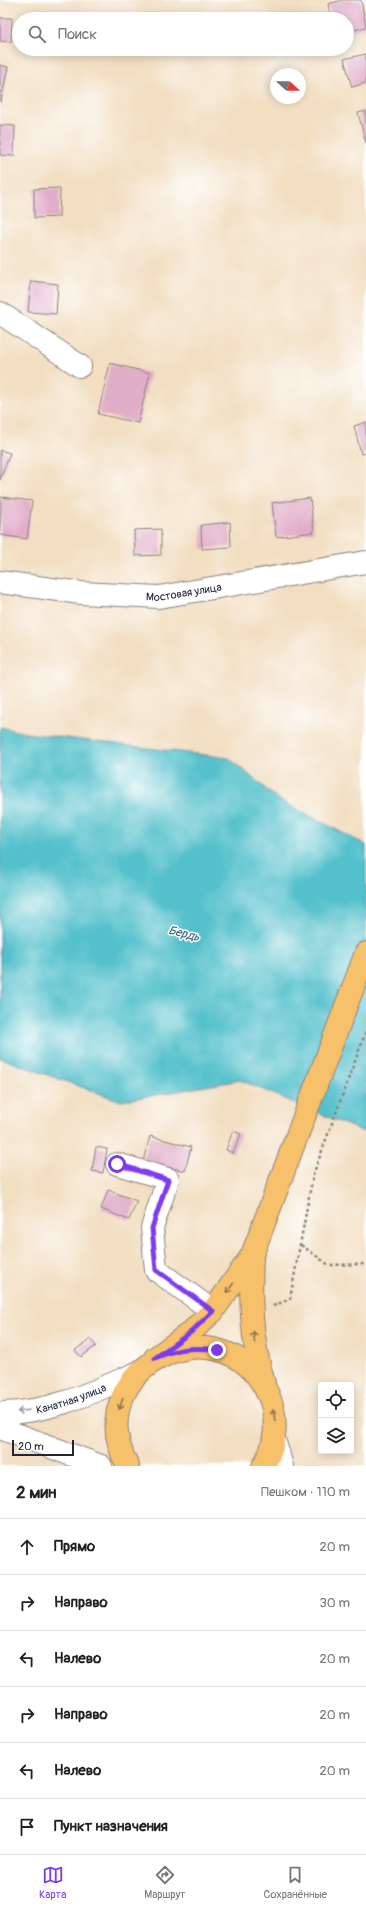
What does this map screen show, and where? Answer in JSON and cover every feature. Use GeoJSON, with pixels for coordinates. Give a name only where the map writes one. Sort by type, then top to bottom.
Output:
{"type":"FeatureCollection","features":[{"type":"Feature","properties":{"kind":"main road"},"geometry":{"type":"LineString","coordinates":[[128,1466],[120,1446],[117,1426],[120,1407],[127,1388],[147,1365],[191,1332],[213,1311],[252,1255],[366,953]]}},
{"type":"Feature","properties":{"kind":"main road"},"geometry":{"type":"LineString","coordinates":[[252,1255],[250,1298],[257,1360],[265,1388],[272,1404],[275,1421],[274,1438],[268,1459],[263,1466]]}},
{"type":"Feature","properties":{"kind":"main road"},"geometry":{"type":"LineString","coordinates":[[147,1365],[175,1350],[196,1347],[217,1350],[236,1358],[253,1371],[265,1388]]}},
{"type":"Feature","properties":{"kind":"street"},"geometry":{"type":"LineString","coordinates":[[0,313],[80,366]]}},
{"type":"Feature","properties":{"kind":"street","name":"Мостовая улица"},"geometry":{"type":"LineString","coordinates":[[0,582],[81,594],[159,597],[366,562]]}},
{"type":"Feature","properties":{"kind":"street"},"geometry":{"type":"LineString","coordinates":[[117,1164],[168,1180],[152,1228],[156,1270],[213,1311]]}},
{"type":"Feature","properties":{"kind":"street","name":"Канатная улица"},"geometry":{"type":"LineString","coordinates":[[0,1413],[40,1408],[67,1402],[147,1365]]}},
{"type":"Feature","properties":{"kind":"street"},"geometry":{"type":"LineString","coordinates":[[0,1428],[101,1466]]}},
{"type":"Feature","properties":{"kind":"street"},"geometry":{"type":"LineString","coordinates":[[274,1438],[282,1466]]}},
{"type":"Feature","properties":{"kind":"path"},"geometry":{"type":"LineString","coordinates":[[252,1316],[290,1299],[313,1175],[366,1031]]}},
{"type":"Feature","properties":{"kind":"path"},"geometry":{"type":"LineString","coordinates":[[301,1245],[329,1265],[366,1264]]}},
{"type":"Feature","properties":{"kind":"water","name":"Бердь"},"geometry":{"type":"Polygon","coordinates":[[[0,727],[26,733],[229,758],[279,800],[366,845],[366,1133],[240,1080],[121,1101],[0,1058],[0,727]]]}},
{"type":"Feature","properties":{"kind":"building"},"geometry":{"type":"Polygon","coordinates":[[[343,0],[361,0],[366,27],[354,30],[354,12],[330,12],[328,4],[343,0]]]}},
{"type":"Feature","properties":{"kind":"building"},"geometry":{"type":"Polygon","coordinates":[[[0,18],[12,18],[11,42],[0,41],[0,18]]]}},
{"type":"Feature","properties":{"kind":"building"},"geometry":{"type":"Polygon","coordinates":[[[366,54],[366,83],[352,87],[344,59],[366,54]]]}},
{"type":"Feature","properties":{"kind":"building"},"geometry":{"type":"Polygon","coordinates":[[[0,65],[8,67],[1,102],[0,102],[0,65]]]}},
{"type":"Feature","properties":{"kind":"building"},"geometry":{"type":"Polygon","coordinates":[[[366,111],[366,143],[358,113],[366,111]]]}},
{"type":"Feature","properties":{"kind":"building"},"geometry":{"type":"Polygon","coordinates":[[[0,125],[15,126],[14,156],[0,155],[0,125]]]}},
{"type":"Feature","properties":{"kind":"building"},"geometry":{"type":"Polygon","coordinates":[[[60,188],[59,217],[34,218],[34,189],[60,188]]]}},
{"type":"Feature","properties":{"kind":"building"},"geometry":{"type":"Polygon","coordinates":[[[31,281],[58,284],[56,314],[28,312],[31,281]]]}},
{"type":"Feature","properties":{"kind":"building"},"geometry":{"type":"Polygon","coordinates":[[[110,363],[150,373],[138,423],[98,414],[110,363]]]}},
{"type":"Feature","properties":{"kind":"building"},"geometry":{"type":"Polygon","coordinates":[[[366,422],[366,453],[361,454],[354,426],[366,422]]]}},
{"type":"Feature","properties":{"kind":"building"},"geometry":{"type":"Polygon","coordinates":[[[0,450],[10,453],[0,480],[0,450]]]}},
{"type":"Feature","properties":{"kind":"building"},"geometry":{"type":"Polygon","coordinates":[[[1,497],[32,501],[27,539],[0,535],[1,497]]]}},
{"type":"Feature","properties":{"kind":"building"},"geometry":{"type":"Polygon","coordinates":[[[310,498],[314,532],[276,537],[272,503],[310,498]]]}},
{"type":"Feature","properties":{"kind":"building"},"geometry":{"type":"Polygon","coordinates":[[[230,522],[231,547],[202,549],[201,525],[230,522]]]}},
{"type":"Feature","properties":{"kind":"building"},"geometry":{"type":"Polygon","coordinates":[[[161,529],[161,555],[135,556],[134,530],[161,529]]]}},
{"type":"Feature","properties":{"kind":"building"},"geometry":{"type":"Polygon","coordinates":[[[233,1131],[241,1134],[233,1153],[226,1150],[233,1131]]]}},
{"type":"Feature","properties":{"kind":"building"},"geometry":{"type":"Polygon","coordinates":[[[150,1136],[191,1147],[185,1171],[143,1161],[150,1136]]]}},
{"type":"Feature","properties":{"kind":"building"},"geometry":{"type":"Polygon","coordinates":[[[96,1147],[107,1149],[103,1173],[92,1171],[96,1147]]]}},
{"type":"Feature","properties":{"kind":"building"},"geometry":{"type":"Polygon","coordinates":[[[108,1190],[137,1201],[129,1220],[101,1209],[108,1190]]]}},
{"type":"Feature","properties":{"kind":"building"},"geometry":{"type":"Polygon","coordinates":[[[91,1339],[96,1346],[81,1357],[75,1350],[91,1339]]]}},
{"type":"Feature","properties":{"kind":"route"},"geometry":{"type":"LineString","coordinates":[[117,1164],[168,1180],[152,1228],[156,1270],[213,1311],[191,1332],[155,1358],[175,1350],[196,1347],[217,1350]]}}]}
